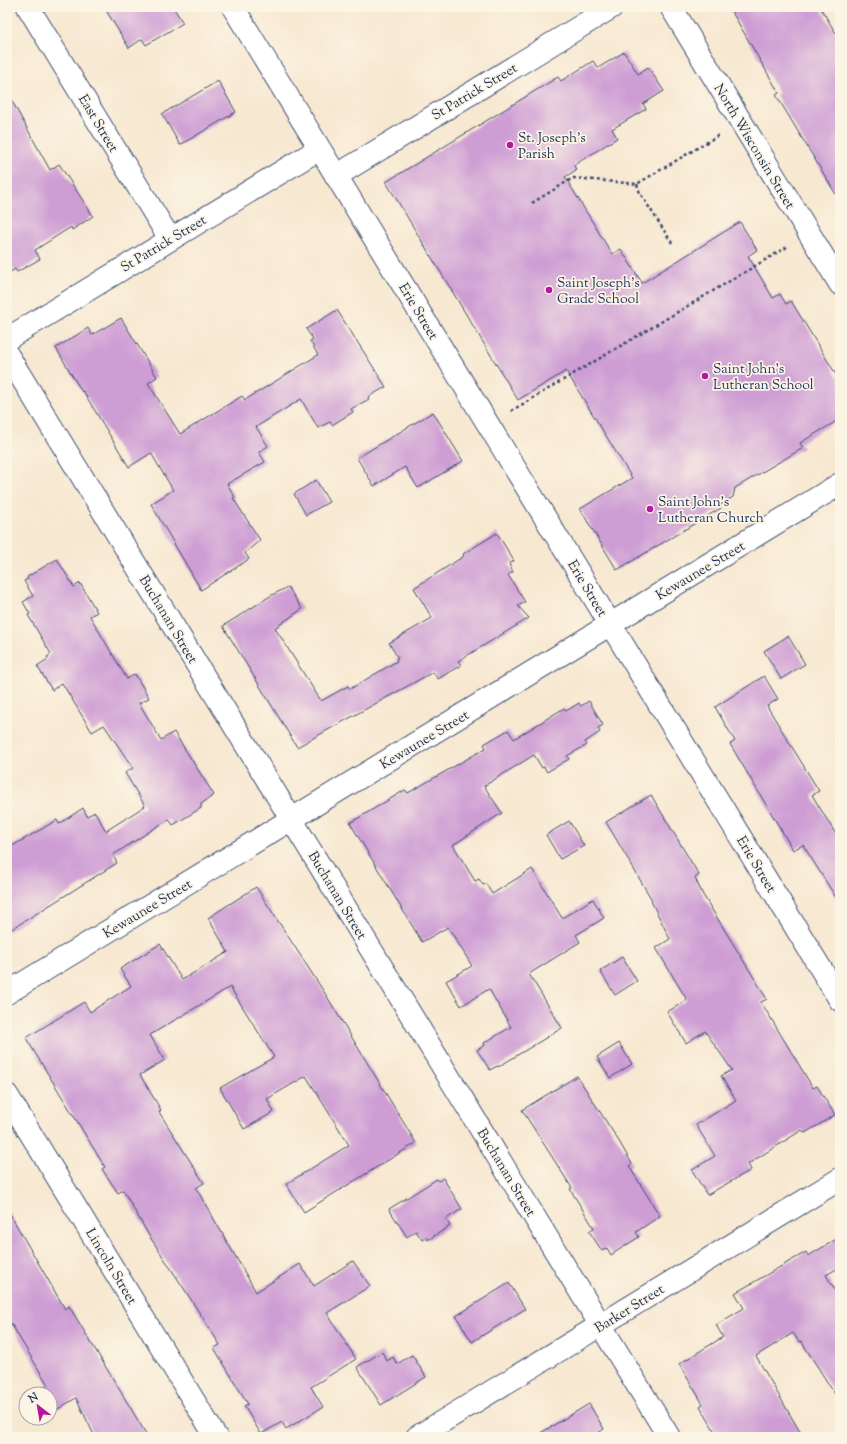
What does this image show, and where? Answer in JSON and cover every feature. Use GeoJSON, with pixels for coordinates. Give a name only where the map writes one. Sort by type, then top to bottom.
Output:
{"type":"FeatureCollection","features":[{"type":"Feature","properties":{"kind":"street","name":"East Street"},"geometry":{"type":"LineString","coordinates":[[28,7],[170,239]]}},
{"type":"Feature","properties":{"kind":"street"},"geometry":{"type":"LineString","coordinates":[[233,7],[319,148]]}},
{"type":"Feature","properties":{"kind":"street","name":"St Patrick Street"},"geometry":{"type":"LineString","coordinates":[[336,176],[612,7]]}},
{"type":"Feature","properties":{"kind":"street","name":"North Wisconsin Street"},"geometry":{"type":"LineString","coordinates":[[670,7],[840,284]]}},
{"type":"Feature","properties":{"kind":"street","name":"St Patrick Street"},"geometry":{"type":"LineString","coordinates":[[7,339],[319,148]]}},
{"type":"Feature","properties":{"kind":"street","name":"Erie Street"},"geometry":{"type":"LineString","coordinates":[[319,148],[840,1000]]}},
{"type":"Feature","properties":{"kind":"street","name":"Buchanan Street"},"geometry":{"type":"LineString","coordinates":[[7,354],[669,1437]]}},
{"type":"Feature","properties":{"kind":"street","name":"Kewaunee Street"},"geometry":{"type":"LineString","coordinates":[[7,993],[840,484]]}},
{"type":"Feature","properties":{"kind":"street","name":"Lincoln Street"},"geometry":{"type":"LineString","coordinates":[[7,1095],[216,1437]]}},
{"type":"Feature","properties":{"kind":"street","name":"Barker Street"},"geometry":{"type":"LineString","coordinates":[[418,1437],[840,1179]]}},
{"type":"Feature","properties":{"kind":"path"},"geometry":{"type":"LineString","coordinates":[[532,203],[573,178],[637,184],[741,122]]}},
{"type":"Feature","properties":{"kind":"path"},"geometry":{"type":"LineString","coordinates":[[637,184],[640,194],[672,243]]}},
{"type":"Feature","properties":{"kind":"path"},"geometry":{"type":"LineString","coordinates":[[488,425],[775,254],[810,235]]}},
{"type":"Feature","properties":{"kind":"building"},"geometry":{"type":"Polygon","coordinates":[[[104,7],[173,7],[183,23],[146,45],[142,39],[129,48],[104,7]]]}},
{"type":"Feature","properties":{"kind":"building"},"geometry":{"type":"Polygon","coordinates":[[[729,7],[820,7],[840,40],[840,201],[776,95],[779,93],[729,7]]]}},
{"type":"Feature","properties":{"kind":"building"},"geometry":{"type":"Polygon","coordinates":[[[624,52],[638,74],[648,67],[664,91],[643,104],[646,109],[612,129],[617,138],[574,165],[576,170],[565,177],[612,254],[621,249],[642,283],[740,222],[757,250],[748,256],[773,298],[780,294],[786,304],[791,301],[840,381],[840,419],[800,443],[803,448],[735,488],[733,497],[719,506],[721,508],[617,570],[580,509],[632,478],[566,371],[518,400],[386,182],[558,77],[561,81],[593,61],[598,68],[624,52]]]}},
{"type":"Feature","properties":{"kind":"building"},"geometry":{"type":"Polygon","coordinates":[[[218,81],[236,112],[180,145],[162,114],[218,81]]]}},
{"type":"Feature","properties":{"kind":"building"},"geometry":{"type":"Polygon","coordinates":[[[7,92],[50,170],[59,164],[93,216],[72,230],[71,227],[35,250],[40,259],[17,272],[15,269],[7,274],[7,92]]]}},
{"type":"Feature","properties":{"kind":"building"},"geometry":{"type":"Polygon","coordinates":[[[337,310],[386,387],[368,397],[369,399],[351,409],[353,412],[332,425],[330,422],[318,428],[301,399],[256,427],[268,446],[259,452],[265,462],[227,484],[235,497],[233,498],[260,540],[245,553],[249,559],[201,590],[151,504],[173,490],[151,453],[129,467],[56,348],[88,328],[92,335],[121,318],[157,377],[148,383],[180,434],[242,396],[245,400],[318,355],[310,341],[313,339],[306,329],[337,310]]]}},
{"type":"Feature","properties":{"kind":"building"},"geometry":{"type":"Polygon","coordinates":[[[433,412],[463,461],[418,488],[405,467],[374,486],[357,458],[433,412]]]}},
{"type":"Feature","properties":{"kind":"building"},"geometry":{"type":"Polygon","coordinates":[[[316,480],[329,502],[306,515],[294,494],[316,480]]]}},
{"type":"Feature","properties":{"kind":"building"},"geometry":{"type":"Polygon","coordinates":[[[497,533],[514,561],[509,564],[513,572],[508,575],[525,602],[518,606],[529,618],[458,661],[461,665],[438,679],[433,672],[297,747],[223,626],[272,595],[288,587],[302,609],[275,628],[321,701],[348,686],[350,689],[397,661],[396,659],[398,658],[389,643],[432,618],[414,588],[464,556],[463,554],[497,533]]]}},
{"type":"Feature","properties":{"kind":"building"},"geometry":{"type":"Polygon","coordinates":[[[57,559],[74,587],[80,583],[97,612],[90,616],[127,679],[135,674],[149,698],[139,703],[161,740],[174,732],[214,795],[201,804],[201,808],[173,825],[169,819],[113,855],[117,863],[7,932],[7,849],[57,820],[59,824],[83,808],[87,816],[95,812],[106,831],[145,806],[125,773],[133,768],[104,725],[92,732],[62,683],[52,690],[37,666],[48,659],[47,657],[51,654],[28,615],[30,614],[23,602],[33,596],[24,581],[28,579],[27,577],[57,559]]]}},
{"type":"Feature","properties":{"kind":"building"},"geometry":{"type":"Polygon","coordinates":[[[788,636],[805,664],[781,679],[764,651],[788,636]]]}},
{"type":"Feature","properties":{"kind":"building"},"geometry":{"type":"Polygon","coordinates":[[[764,676],[778,699],[767,706],[819,791],[812,795],[840,841],[840,904],[803,845],[793,850],[730,744],[735,741],[715,707],[764,676]]]}},
{"type":"Feature","properties":{"kind":"building"},"geometry":{"type":"Polygon","coordinates":[[[589,701],[603,725],[598,728],[600,732],[585,742],[587,745],[567,756],[569,759],[547,772],[544,767],[542,768],[534,755],[484,786],[502,813],[453,845],[475,881],[479,879],[483,885],[486,884],[492,894],[532,869],[562,918],[593,899],[604,918],[576,935],[580,942],[529,974],[562,1028],[498,1067],[497,1066],[490,1070],[477,1050],[485,1045],[484,1043],[511,1027],[489,989],[461,1006],[446,981],[472,966],[448,927],[422,942],[350,823],[405,790],[408,793],[486,748],[484,744],[508,730],[514,739],[564,708],[566,711],[579,703],[581,706],[589,701]]]}},
{"type":"Feature","properties":{"kind":"building"},"geometry":{"type":"Polygon","coordinates":[[[651,795],[699,875],[695,878],[703,895],[767,999],[761,1002],[813,1088],[817,1086],[835,1115],[805,1133],[802,1130],[748,1164],[751,1170],[707,1195],[692,1170],[715,1156],[696,1125],[736,1100],[721,1076],[732,1070],[705,1031],[686,1043],[667,1012],[687,1000],[656,948],[670,939],[651,901],[652,900],[606,822],[651,795]]]}},
{"type":"Feature","properties":{"kind":"building"},"geometry":{"type":"Polygon","coordinates":[[[569,821],[584,846],[560,859],[546,835],[569,821]]]}},
{"type":"Feature","properties":{"kind":"building"},"geometry":{"type":"Polygon","coordinates":[[[256,887],[326,995],[416,1143],[304,1212],[286,1184],[349,1145],[306,1076],[267,1099],[274,1112],[244,1129],[220,1088],[274,1057],[230,987],[150,1035],[165,1060],[140,1075],[161,1110],[159,1112],[204,1183],[196,1188],[256,1292],[300,1264],[314,1286],[353,1261],[370,1286],[327,1313],[356,1359],[311,1387],[323,1407],[286,1429],[282,1422],[261,1434],[244,1406],[248,1404],[214,1348],[220,1345],[148,1234],[123,1190],[118,1193],[102,1169],[105,1167],[26,1038],[84,1002],[90,1012],[131,986],[120,969],[160,944],[182,980],[228,952],[208,918],[256,887]]]}},
{"type":"Feature","properties":{"kind":"building"},"geometry":{"type":"Polygon","coordinates":[[[622,957],[637,981],[615,995],[600,971],[622,957]]]}},
{"type":"Feature","properties":{"kind":"building"},"geometry":{"type":"Polygon","coordinates":[[[619,1043],[632,1064],[610,1078],[597,1057],[619,1043]]]}},
{"type":"Feature","properties":{"kind":"building"},"geometry":{"type":"Polygon","coordinates":[[[577,1076],[620,1143],[632,1164],[629,1166],[660,1216],[636,1232],[639,1237],[611,1255],[607,1248],[602,1251],[589,1231],[594,1228],[570,1189],[572,1188],[522,1110],[577,1076]]]}},
{"type":"Feature","properties":{"kind":"building"},"geometry":{"type":"Polygon","coordinates":[[[443,1178],[462,1209],[446,1219],[450,1226],[428,1240],[426,1237],[422,1240],[416,1231],[407,1237],[389,1209],[437,1179],[439,1181],[443,1178]]]}},
{"type":"Feature","properties":{"kind":"building"},"geometry":{"type":"Polygon","coordinates":[[[7,1209],[65,1309],[69,1306],[148,1437],[95,1437],[76,1398],[58,1409],[58,1386],[45,1386],[48,1385],[7,1317],[7,1209]]]}},
{"type":"Feature","properties":{"kind":"building"},"geometry":{"type":"Polygon","coordinates":[[[840,1237],[840,1267],[826,1275],[840,1298],[840,1402],[801,1341],[799,1342],[793,1333],[756,1356],[803,1437],[718,1437],[700,1406],[703,1404],[679,1364],[723,1337],[716,1325],[744,1308],[735,1293],[806,1252],[808,1256],[840,1237]]]}},
{"type":"Feature","properties":{"kind":"building"},"geometry":{"type":"Polygon","coordinates":[[[509,1283],[525,1309],[472,1342],[456,1316],[509,1283]]]}},
{"type":"Feature","properties":{"kind":"building"},"geometry":{"type":"Polygon","coordinates":[[[382,1352],[387,1361],[393,1357],[397,1364],[412,1355],[426,1377],[381,1405],[357,1367],[382,1352]]]}},
{"type":"Feature","properties":{"kind":"building"},"geometry":{"type":"Polygon","coordinates":[[[589,1404],[604,1429],[592,1437],[534,1437],[589,1404]]]}},
{"type":"Feature","properties":{"kind":"place","name":"St. Joseph's Parish"},"geometry":{"type":"Point","coordinates":[510,145]}},
{"type":"Feature","properties":{"kind":"place","name":"Saint Joseph's Grade School"},"geometry":{"type":"Point","coordinates":[549,290]}},
{"type":"Feature","properties":{"kind":"place","name":"Saint John's Lutheran School"},"geometry":{"type":"Point","coordinates":[705,376]}},
{"type":"Feature","properties":{"kind":"place","name":"Saint John's Lutheran Church"},"geometry":{"type":"Point","coordinates":[650,509]}}]}
